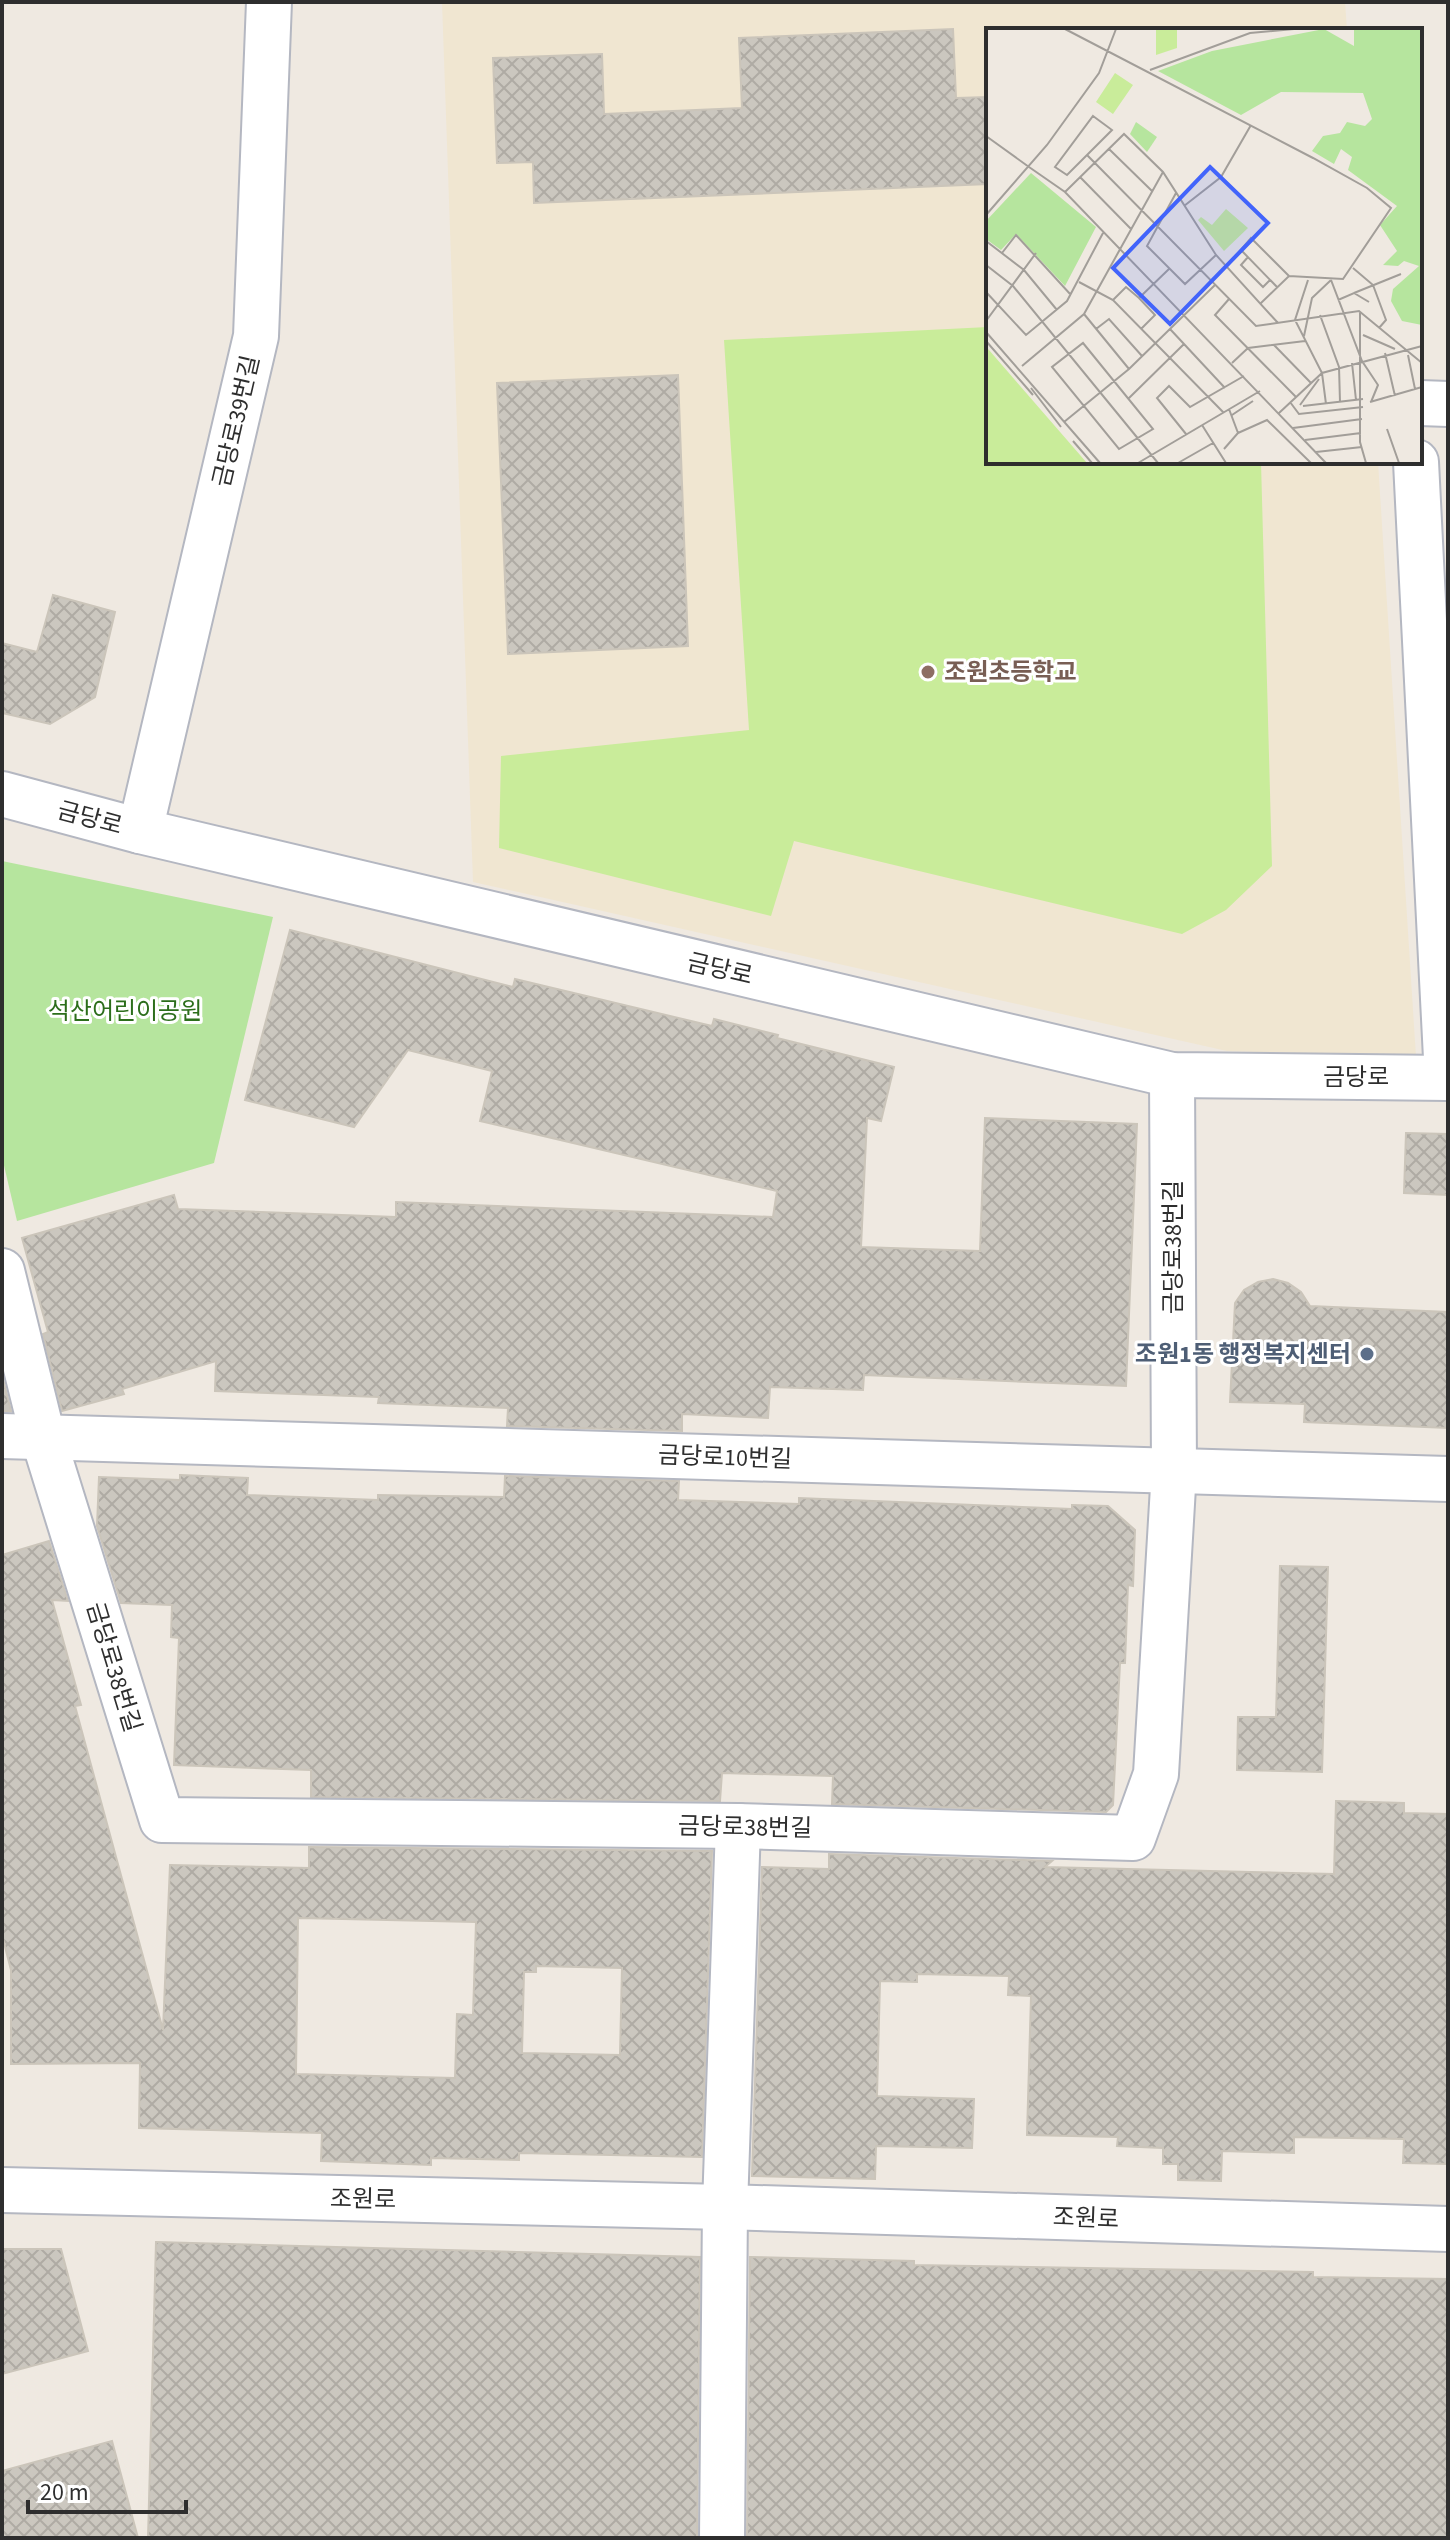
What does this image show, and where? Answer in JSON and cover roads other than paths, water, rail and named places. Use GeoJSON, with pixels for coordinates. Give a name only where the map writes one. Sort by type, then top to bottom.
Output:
{"type":"FeatureCollection","features":[{"type":"Feature","properties":{"kind":"street","name":"금당로39번길"},"geometry":{"type":"LineString","coordinates":[[140,831],[256,336],[269,2]]}},
{"type":"Feature","properties":{"kind":"street"},"geometry":{"type":"LineString","coordinates":[[1422,403],[1448,404]]}},
{"type":"Feature","properties":{"kind":"street","name":"금당로"},"geometry":{"type":"LineString","coordinates":[[2,794],[140,831],[1172,1075],[1447,1078],[1438,696],[1416,464]]}},
{"type":"Feature","properties":{"kind":"street","name":"금당로38번길"},"geometry":{"type":"LineString","coordinates":[[2,1271],[23,1437],[162,1820],[738,1826],[1133,1838],[1156,1774],[1174,1470],[1172,1075]]}},
{"type":"Feature","properties":{"kind":"street","name":"금당로10번길"},"geometry":{"type":"LineString","coordinates":[[23,1437],[1448,1479]]}},
{"type":"Feature","properties":{"kind":"street"},"geometry":{"type":"LineString","coordinates":[[722,2538],[725,2207],[738,1826]]}},
{"type":"Feature","properties":{"kind":"street","name":"조원로"},"geometry":{"type":"LineString","coordinates":[[2,2190],[725,2207],[1448,2229]]}},
{"type":"Feature","properties":{"kind":"place","name":"조원초등학교"},"geometry":{"type":"Point","coordinates":[928,672]}},
{"type":"Feature","properties":{"kind":"place","name":"조원1동 행정복지센터"},"geometry":{"type":"Point","coordinates":[1367,1354]}},
{"type":"Feature","properties":{"kind":"park label","name":"석산어린이공원"},"geometry":{"type":"Point","coordinates":[125,1011]}}]}
